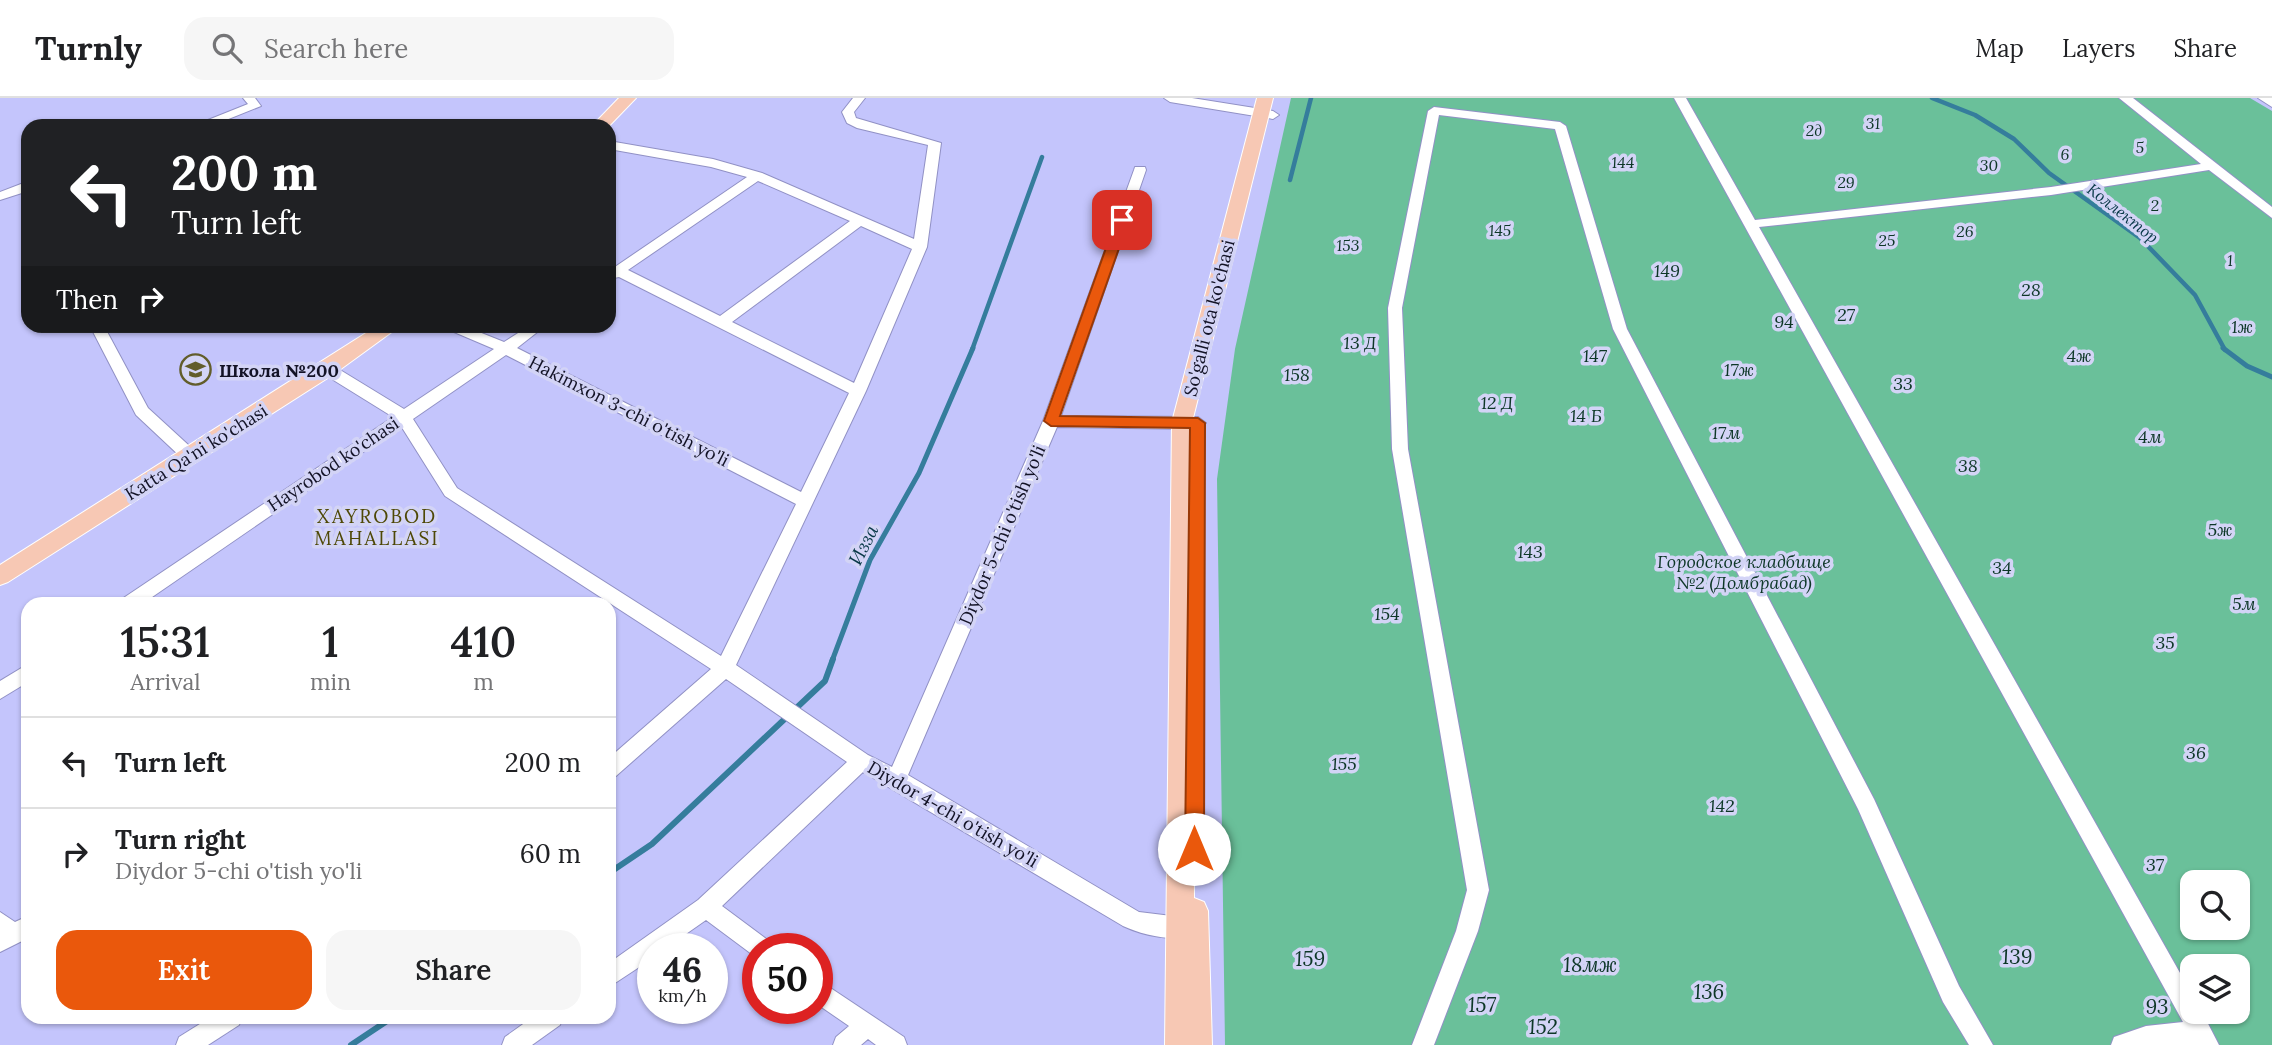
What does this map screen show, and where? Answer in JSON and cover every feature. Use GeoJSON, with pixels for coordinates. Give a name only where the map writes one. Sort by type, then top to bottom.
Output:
{"type":"FeatureCollection","features":[{"type":"Feature","properties":{"kind":"main road"},"geometry":{"type":"LineString","coordinates":[[607,119],[628,98]]}},
{"type":"Feature","properties":{"kind":"main road","name":"So'galli ota ko'chasi"},"geometry":{"type":"LineString","coordinates":[[1180,1045],[1187,928],[1194,637],[1190,422],[1269,106]]}},
{"type":"Feature","properties":{"kind":"main road","name":"Katta Qa'ni ko'chasi"},"geometry":{"type":"LineString","coordinates":[[0,576],[380,333]]}},
{"type":"Feature","properties":{"kind":"main road","name":"So'galli ota ko'chasi"},"geometry":{"type":"LineString","coordinates":[[1187,928],[1197,1045]]}},
{"type":"Feature","properties":{"kind":"street"},"geometry":{"type":"LineString","coordinates":[[219,119],[255,106],[250,98]]}},
{"type":"Feature","properties":{"kind":"street"},"geometry":{"type":"LineString","coordinates":[[616,764],[725,668],[858,391],[920,247],[935,143],[861,125],[851,120],[848,112],[859,98]]}},
{"type":"Feature","properties":{"kind":"street"},"geometry":{"type":"LineString","coordinates":[[1170,98],[1269,106]]}},
{"type":"Feature","properties":{"kind":"street"},"geometry":{"type":"LineString","coordinates":[[1680,98],[2204,1038]]}},
{"type":"Feature","properties":{"kind":"street"},"geometry":{"type":"LineString","coordinates":[[2125,98],[2272,214]]}},
{"type":"Feature","properties":{"kind":"street"},"geometry":{"type":"LineString","coordinates":[[2264,98],[2272,103]]}},
{"type":"Feature","properties":{"kind":"street"},"geometry":{"type":"LineString","coordinates":[[1423,1045],[1467,931],[1478,890],[1400,449],[1398,418],[1395,308],[1433,111],[1560,126],[1620,329],[1867,805],[1940,971],[1982,1045]]}},
{"type":"Feature","properties":{"kind":"street"},"geometry":{"type":"LineString","coordinates":[[616,146],[713,163],[757,176],[920,247]]}},
{"type":"Feature","properties":{"kind":"street"},"geometry":{"type":"LineString","coordinates":[[1751,224],[2051,191],[2212,166]]}},
{"type":"Feature","properties":{"kind":"street","name":"Diydor 5-chi o'tish yo'li"},"geometry":{"type":"LineString","coordinates":[[897,779],[1051,421],[1140,170]]}},
{"type":"Feature","properties":{"kind":"street"},"geometry":{"type":"LineString","coordinates":[[616,272],[757,176]]}},
{"type":"Feature","properties":{"kind":"street"},"geometry":{"type":"LineString","coordinates":[[0,196],[21,190]]}},
{"type":"Feature","properties":{"kind":"street"},"geometry":{"type":"LineString","coordinates":[[721,323],[859,221]]}},
{"type":"Feature","properties":{"kind":"street"},"geometry":{"type":"LineString","coordinates":[[616,275],[721,323],[858,391]]}},
{"type":"Feature","properties":{"kind":"street"},"geometry":{"type":"LineString","coordinates":[[101,333],[142,411],[190,456]]}},
{"type":"Feature","properties":{"kind":"street","name":"Hakimxon 3-chi o'tish yo'li"},"geometry":{"type":"LineString","coordinates":[[469,333],[505,348],[806,501]]}},
{"type":"Feature","properties":{"kind":"street","name":"Hayrobod ko'chasi"},"geometry":{"type":"LineString","coordinates":[[138,597],[528,333]]}},
{"type":"Feature","properties":{"kind":"street"},"geometry":{"type":"LineString","coordinates":[[327,369],[403,416]]}},
{"type":"Feature","properties":{"kind":"street","name":"Diydor 4-chi o'tish yo'li"},"geometry":{"type":"LineString","coordinates":[[403,416],[451,492],[616,597]]}},
{"type":"Feature","properties":{"kind":"street"},"geometry":{"type":"LineString","coordinates":[[1051,421],[1190,422]]}},
{"type":"Feature","properties":{"kind":"street"},"geometry":{"type":"LineString","coordinates":[[606,597],[611,594]]}},
{"type":"Feature","properties":{"kind":"street","name":"Diydor 4-chi o'tish yo'li"},"geometry":{"type":"LineString","coordinates":[[616,597],[861,761],[897,779],[1131,919],[1140,923],[1187,928]]}},
{"type":"Feature","properties":{"kind":"street"},"geometry":{"type":"LineString","coordinates":[[0,691],[21,677]]}},
{"type":"Feature","properties":{"kind":"street"},"geometry":{"type":"LineString","coordinates":[[616,971],[706,907],[861,761]]}},
{"type":"Feature","properties":{"kind":"street"},"geometry":{"type":"LineString","coordinates":[[706,907],[742,934]]}},
{"type":"Feature","properties":{"kind":"street"},"geometry":{"type":"LineString","coordinates":[[833,1002],[896,1045]]}},
{"type":"Feature","properties":{"kind":"street"},"geometry":{"type":"LineString","coordinates":[[187,1045],[221,1024]]}},
{"type":"Feature","properties":{"kind":"street"},"geometry":{"type":"LineString","coordinates":[[513,1045],[542,1024]]}},
{"type":"Feature","properties":{"kind":"street"},"geometry":{"type":"LineString","coordinates":[[844,1045],[865,1026]]}},
{"type":"Feature","properties":{"kind":"street"},"geometry":{"type":"LineString","coordinates":[[2122,1045],[2146,1037],[2204,1038]]}},
{"type":"Feature","properties":{"kind":"green space","name":"Городское кладбище №2 (Домбрабад)"},"geometry":{"type":"Polygon","coordinates":[[[1291,98],[2250,98],[2272,111],[2272,1045],[1225,1045],[1217,479],[1235,349],[1291,98]]]}},
{"type":"Feature","properties":{"kind":"waterway","name":"Коллектор"},"geometry":{"type":"LineString","coordinates":[[1290,180],[1311,98]]}},
{"type":"Feature","properties":{"kind":"waterway","name":"Коллектор"},"geometry":{"type":"LineString","coordinates":[[1932,98],[1975,115],[2014,139],[2049,173],[2140,238],[2195,295],[2225,349]]}},
{"type":"Feature","properties":{"kind":"waterway","name":"Изза"},"geometry":{"type":"LineString","coordinates":[[972,350],[1042,157]]}},
{"type":"Feature","properties":{"kind":"waterway","name":"Изза"},"geometry":{"type":"LineString","coordinates":[[832,661],[870,560],[919,473],[973,348]]}},
{"type":"Feature","properties":{"kind":"waterway","name":"Коллектор"},"geometry":{"type":"LineString","coordinates":[[2225,349],[2247,366],[2272,377]]}},
{"type":"Feature","properties":{"kind":"waterway","name":"Изза"},"geometry":{"type":"LineString","coordinates":[[616,868],[652,844],[825,681],[833,659]]}},
{"type":"Feature","properties":{"kind":"waterway","name":"Изза"},"geometry":{"type":"LineString","coordinates":[[351,1045],[382,1024]]}},
{"type":"Feature","properties":{"kind":"place","name":"Школа №200"},"geometry":{"type":"Point","coordinates":[196,370]}},
{"type":"Feature","properties":{"kind":"district","name":"XAYROBOD MAHALLASI"},"geometry":{"type":"Point","coordinates":[377,527]}},
{"type":"Feature","properties":{"kind":"route"},"geometry":{"type":"LineString","coordinates":[[1122,220],[1051,421],[1198,423],[1194,849]]}},
{"type":"Feature","properties":{"kind":"park label","name":"31"},"geometry":{"type":"Point","coordinates":[1873,123]}},
{"type":"Feature","properties":{"kind":"park label","name":"2д"},"geometry":{"type":"Point","coordinates":[1814,130]}},
{"type":"Feature","properties":{"kind":"park label","name":"5"},"geometry":{"type":"Point","coordinates":[2140,147]}},
{"type":"Feature","properties":{"kind":"park label","name":"6"},"geometry":{"type":"Point","coordinates":[2065,154]}},
{"type":"Feature","properties":{"kind":"park label","name":"144"},"geometry":{"type":"Point","coordinates":[1623,162]}},
{"type":"Feature","properties":{"kind":"park label","name":"30"},"geometry":{"type":"Point","coordinates":[1989,165]}},
{"type":"Feature","properties":{"kind":"park label","name":"29"},"geometry":{"type":"Point","coordinates":[1846,182]}},
{"type":"Feature","properties":{"kind":"park label","name":"2"},"geometry":{"type":"Point","coordinates":[2155,205]}},
{"type":"Feature","properties":{"kind":"park label","name":"145"},"geometry":{"type":"Point","coordinates":[1500,230]}},
{"type":"Feature","properties":{"kind":"park label","name":"26"},"geometry":{"type":"Point","coordinates":[1965,231]}},
{"type":"Feature","properties":{"kind":"park label","name":"25"},"geometry":{"type":"Point","coordinates":[1887,240]}},
{"type":"Feature","properties":{"kind":"park label","name":"153"},"geometry":{"type":"Point","coordinates":[1348,245]}},
{"type":"Feature","properties":{"kind":"park label","name":"1"},"geometry":{"type":"Point","coordinates":[2230,260]}},
{"type":"Feature","properties":{"kind":"park label","name":"149"},"geometry":{"type":"Point","coordinates":[1667,270]}},
{"type":"Feature","properties":{"kind":"park label","name":"28"},"geometry":{"type":"Point","coordinates":[2031,289]}},
{"type":"Feature","properties":{"kind":"park label","name":"27"},"geometry":{"type":"Point","coordinates":[1846,314]}},
{"type":"Feature","properties":{"kind":"park label","name":"94"},"geometry":{"type":"Point","coordinates":[1784,321]}},
{"type":"Feature","properties":{"kind":"park label","name":"1ж"},"geometry":{"type":"Point","coordinates":[2242,326]}},
{"type":"Feature","properties":{"kind":"park label","name":"13 Д"},"geometry":{"type":"Point","coordinates":[1360,342]}},
{"type":"Feature","properties":{"kind":"park label","name":"147"},"geometry":{"type":"Point","coordinates":[1595,355]}},
{"type":"Feature","properties":{"kind":"park label","name":"4ж"},"geometry":{"type":"Point","coordinates":[2079,355]}},
{"type":"Feature","properties":{"kind":"park label","name":"17ж"},"geometry":{"type":"Point","coordinates":[1739,369]}},
{"type":"Feature","properties":{"kind":"park label","name":"158"},"geometry":{"type":"Point","coordinates":[1297,374]}},
{"type":"Feature","properties":{"kind":"park label","name":"33"},"geometry":{"type":"Point","coordinates":[1903,383]}},
{"type":"Feature","properties":{"kind":"park label","name":"12 Д"},"geometry":{"type":"Point","coordinates":[1497,402]}},
{"type":"Feature","properties":{"kind":"park label","name":"14 Б"},"geometry":{"type":"Point","coordinates":[1586,415]}},
{"type":"Feature","properties":{"kind":"park label","name":"17м"},"geometry":{"type":"Point","coordinates":[1726,432]}},
{"type":"Feature","properties":{"kind":"park label","name":"4м"},"geometry":{"type":"Point","coordinates":[2150,436]}},
{"type":"Feature","properties":{"kind":"park label","name":"38"},"geometry":{"type":"Point","coordinates":[1968,465]}},
{"type":"Feature","properties":{"kind":"park label","name":"5ж"},"geometry":{"type":"Point","coordinates":[2220,529]}},
{"type":"Feature","properties":{"kind":"park label","name":"143"},"geometry":{"type":"Point","coordinates":[1530,551]}},
{"type":"Feature","properties":{"kind":"park label","name":"34"},"geometry":{"type":"Point","coordinates":[2002,567]}},
{"type":"Feature","properties":{"kind":"park label","name":"5м"},"geometry":{"type":"Point","coordinates":[2244,603]}},
{"type":"Feature","properties":{"kind":"park label","name":"154"},"geometry":{"type":"Point","coordinates":[1387,613]}},
{"type":"Feature","properties":{"kind":"park label","name":"35"},"geometry":{"type":"Point","coordinates":[2165,642]}},
{"type":"Feature","properties":{"kind":"park label","name":"36"},"geometry":{"type":"Point","coordinates":[2196,752]}},
{"type":"Feature","properties":{"kind":"park label","name":"155"},"geometry":{"type":"Point","coordinates":[1344,763]}},
{"type":"Feature","properties":{"kind":"park label","name":"142"},"geometry":{"type":"Point","coordinates":[1722,805]}},
{"type":"Feature","properties":{"kind":"park label","name":"37"},"geometry":{"type":"Point","coordinates":[2155,864]}},
{"type":"Feature","properties":{"kind":"park label","name":"139"},"geometry":{"type":"Point","coordinates":[2017,956]}},
{"type":"Feature","properties":{"kind":"park label","name":"159"},"geometry":{"type":"Point","coordinates":[1310,958]}},
{"type":"Feature","properties":{"kind":"park label","name":"18мж"},"geometry":{"type":"Point","coordinates":[1590,964]}},
{"type":"Feature","properties":{"kind":"park label","name":"136"},"geometry":{"type":"Point","coordinates":[1709,991]}},
{"type":"Feature","properties":{"kind":"park label","name":"157"},"geometry":{"type":"Point","coordinates":[1482,1004]}},
{"type":"Feature","properties":{"kind":"park label","name":"93"},"geometry":{"type":"Point","coordinates":[2157,1006]}},
{"type":"Feature","properties":{"kind":"park label","name":"152"},"geometry":{"type":"Point","coordinates":[1543,1026]}}]}
